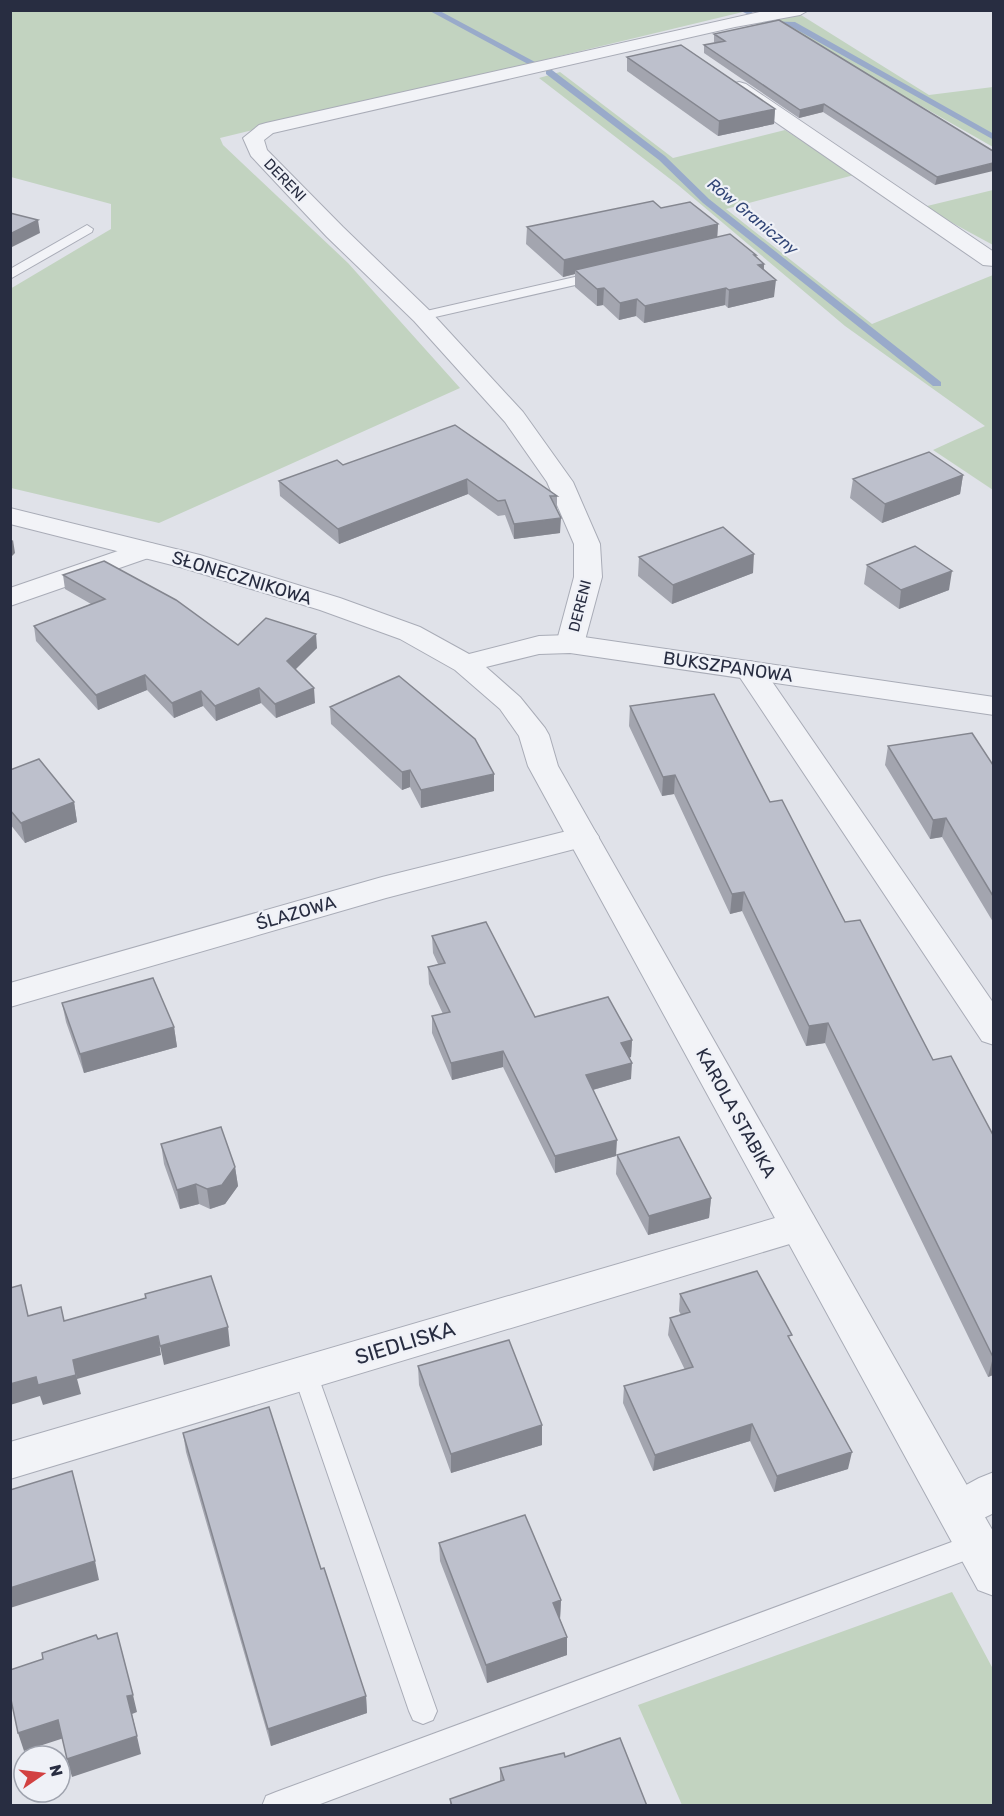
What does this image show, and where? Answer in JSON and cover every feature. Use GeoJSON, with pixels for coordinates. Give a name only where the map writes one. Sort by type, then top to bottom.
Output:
{"type":"FeatureCollection","features":[{"type":"Feature","properties":{"kind":"street","name":"DERENI"},"geometry":{"type":"LineString","coordinates":[[570,644],[588,577],[587,544],[560,482],[514,417],[422,316],[335,232],[258,152],[254,138],[266,129],[735,22],[800,10]]}},
{"type":"Feature","properties":{"kind":"street"},"geometry":{"type":"LineString","coordinates":[[665,38],[684,50]]}},
{"type":"Feature","properties":{"kind":"street"},"geometry":{"type":"LineString","coordinates":[[720,75],[992,260]]}},
{"type":"Feature","properties":{"kind":"street","name":"SŁONECZNIKOWA"},"geometry":{"type":"LineString","coordinates":[[10,516],[190,561],[330,604],[410,633],[465,664]]}},
{"type":"Feature","properties":{"kind":"street"},"geometry":{"type":"LineString","coordinates":[[10,598],[144,550]]}},
{"type":"Feature","properties":{"kind":"street","name":"BUKSZPANOWA"},"geometry":{"type":"LineString","coordinates":[[465,664],[539,645],[570,644],[993,706]]}},
{"type":"Feature","properties":{"kind":"street","name":"KAROLA STABIKA"},"geometry":{"type":"LineString","coordinates":[[465,664],[510,703],[534,735],[543,765],[799,1226],[976,1516],[993,1576]]}},
{"type":"Feature","properties":{"kind":"street"},"geometry":{"type":"LineString","coordinates":[[750,670],[993,1032]]}},
{"type":"Feature","properties":{"kind":"street","name":"ŚLAZOWA"},"geometry":{"type":"LineString","coordinates":[[10,995],[382,888],[583,837]]}},
{"type":"Feature","properties":{"kind":"street","name":"SIEDLISKA"},"geometry":{"type":"LineString","coordinates":[[10,1461],[799,1226]]}},
{"type":"Feature","properties":{"kind":"lane"},"geometry":{"type":"LineString","coordinates":[[10,274],[87,229]]}},
{"type":"Feature","properties":{"kind":"lane"},"geometry":{"type":"LineString","coordinates":[[422,316],[614,271]]}},
{"type":"Feature","properties":{"kind":"lane"},"geometry":{"type":"LineString","coordinates":[[305,1373],[423,1712]]}},
{"type":"Feature","properties":{"kind":"lane"},"geometry":{"type":"LineString","coordinates":[[276,1806],[976,1516]]}},
{"type":"Feature","properties":{"kind":"green space"},"geometry":{"type":"Polygon","coordinates":[[[11,11],[747,11],[220,138],[223,145],[348,263],[460,388],[159,523],[11,488],[10,289],[111,229],[111,204],[11,177],[11,11]]]}},
{"type":"Feature","properties":{"kind":"green space"},"geometry":{"type":"Polygon","coordinates":[[[801,15],[929,95],[993,87],[993,147],[788,30],[755,24],[801,15]]]}},
{"type":"Feature","properties":{"kind":"green space"},"geometry":{"type":"Polygon","coordinates":[[[560,72],[673,158],[785,130],[854,175],[726,209],[872,324],[993,275],[993,490],[933,450],[985,426],[845,326],[678,185],[539,78],[560,72]]]}},
{"type":"Feature","properties":{"kind":"green space"},"geometry":{"type":"Polygon","coordinates":[[[993,190],[993,245],[923,207],[993,190]]]}},
{"type":"Feature","properties":{"kind":"green space"},"geometry":{"type":"Polygon","coordinates":[[[952,1592],[993,1669],[993,1805],[682,1805],[638,1705],[952,1592]]]}},
{"type":"Feature","properties":{"kind":"building"},"geometry":{"type":"Polygon","coordinates":[[[779,20],[993,151],[993,163],[937,177],[824,104],[800,110],[704,45],[725,41],[714,34],[779,20]]]}},
{"type":"Feature","properties":{"kind":"building"},"geometry":{"type":"Polygon","coordinates":[[[681,45],[775,109],[719,121],[627,57],[681,45]]]}},
{"type":"Feature","properties":{"kind":"building"},"geometry":{"type":"Polygon","coordinates":[[[653,201],[661,208],[690,202],[718,224],[564,260],[527,227],[653,201]]]}},
{"type":"Feature","properties":{"kind":"building"},"geometry":{"type":"Polygon","coordinates":[[[10,213],[38,220],[10,234],[10,213]]]}},
{"type":"Feature","properties":{"kind":"building"},"geometry":{"type":"Polygon","coordinates":[[[730,234],[756,255],[754,255],[764,264],[758,265],[776,280],[729,290],[726,288],[645,306],[637,299],[620,303],[604,288],[597,289],[575,270],[730,234]]]}},
{"type":"Feature","properties":{"kind":"building"},"geometry":{"type":"Polygon","coordinates":[[[455,425],[557,496],[550,496],[561,518],[514,524],[505,500],[498,501],[467,479],[338,529],[279,481],[337,460],[343,465],[455,425]]]}},
{"type":"Feature","properties":{"kind":"building"},"geometry":{"type":"Polygon","coordinates":[[[929,452],[963,475],[885,504],[853,479],[929,452]]]}},
{"type":"Feature","properties":{"kind":"building"},"geometry":{"type":"Polygon","coordinates":[[[723,527],[754,554],[673,585],[639,557],[723,527]]]}},
{"type":"Feature","properties":{"kind":"building"},"geometry":{"type":"Polygon","coordinates":[[[915,546],[952,571],[901,590],[867,565],[915,546]]]}},
{"type":"Feature","properties":{"kind":"building"},"geometry":{"type":"Polygon","coordinates":[[[104,561],[176,600],[238,645],[266,618],[316,634],[287,661],[314,688],[275,704],[259,688],[215,706],[201,691],[172,703],[145,675],[96,695],[34,626],[105,599],[63,575],[104,561]]]}},
{"type":"Feature","properties":{"kind":"building"},"geometry":{"type":"Polygon","coordinates":[[[399,676],[475,739],[494,774],[421,790],[410,770],[402,772],[330,707],[399,676]]]}},
{"type":"Feature","properties":{"kind":"building"},"geometry":{"type":"Polygon","coordinates":[[[714,694],[770,802],[782,800],[845,922],[860,920],[933,1060],[951,1056],[993,1135],[993,1357],[828,1023],[809,1026],[744,892],[732,894],[675,775],[663,777],[630,706],[714,694]]]}},
{"type":"Feature","properties":{"kind":"building"},"geometry":{"type":"Polygon","coordinates":[[[972,733],[993,765],[993,896],[946,818],[933,820],[888,746],[972,733]]]}},
{"type":"Feature","properties":{"kind":"building"},"geometry":{"type":"Polygon","coordinates":[[[39,759],[74,802],[21,823],[10,810],[10,770],[39,759]]]}},
{"type":"Feature","properties":{"kind":"building"},"geometry":{"type":"Polygon","coordinates":[[[486,922],[535,1017],[608,997],[632,1040],[621,1043],[632,1063],[586,1075],[617,1140],[555,1156],[503,1051],[451,1063],[432,1016],[450,1012],[428,967],[445,963],[432,936],[486,922]]]}},
{"type":"Feature","properties":{"kind":"building"},"geometry":{"type":"Polygon","coordinates":[[[153,978],[174,1027],[80,1054],[62,1003],[153,978]]]}},
{"type":"Feature","properties":{"kind":"building"},"geometry":{"type":"Polygon","coordinates":[[[221,1127],[235,1167],[222,1185],[207,1189],[196,1184],[177,1190],[161,1144],[221,1127]]]}},
{"type":"Feature","properties":{"kind":"building"},"geometry":{"type":"Polygon","coordinates":[[[679,1137],[711,1198],[649,1216],[617,1155],[679,1137]]]}},
{"type":"Feature","properties":{"kind":"building"},"geometry":{"type":"Polygon","coordinates":[[[757,1271],[792,1335],[788,1336],[852,1452],[777,1476],[752,1424],[655,1455],[624,1386],[693,1367],[670,1318],[690,1312],[680,1294],[757,1271]]]}},
{"type":"Feature","properties":{"kind":"building"},"geometry":{"type":"Polygon","coordinates":[[[211,1276],[228,1327],[160,1346],[158,1336],[73,1360],[76,1375],[38,1385],[36,1377],[10,1384],[10,1288],[21,1285],[28,1316],[61,1307],[64,1321],[146,1298],[145,1294],[211,1276]]]}},
{"type":"Feature","properties":{"kind":"building"},"geometry":{"type":"Polygon","coordinates":[[[509,1340],[542,1425],[451,1454],[418,1366],[509,1340]]]}},
{"type":"Feature","properties":{"kind":"building"},"geometry":{"type":"Polygon","coordinates":[[[269,1407],[321,1569],[324,1568],[366,1696],[268,1729],[183,1433],[269,1407]]]}},
{"type":"Feature","properties":{"kind":"building"},"geometry":{"type":"Polygon","coordinates":[[[72,1471],[95,1561],[10,1588],[10,1490],[72,1471]]]}},
{"type":"Feature","properties":{"kind":"building"},"geometry":{"type":"Polygon","coordinates":[[[525,1515],[561,1600],[553,1603],[567,1637],[486,1665],[439,1543],[525,1515]]]}},
{"type":"Feature","properties":{"kind":"building"},"geometry":{"type":"Polygon","coordinates":[[[117,1633],[133,1695],[127,1696],[137,1736],[72,1757],[72,1744],[64,1744],[58,1720],[18,1733],[10,1695],[10,1670],[43,1659],[42,1653],[96,1635],[98,1639],[117,1633]]]}},
{"type":"Feature","properties":{"kind":"building"},"geometry":{"type":"Polygon","coordinates":[[[620,1738],[647,1806],[452,1806],[450,1799],[504,1780],[500,1768],[564,1753],[565,1757],[620,1738]]]}},
{"type":"Feature","properties":{"kind":"waterway","name":"Rów Graniczny"},"geometry":{"type":"LineString","coordinates":[[431,10],[531,62]]}},
{"type":"Feature","properties":{"kind":"waterway"},"geometry":{"type":"LineString","coordinates":[[742,10],[749,13]]}},
{"type":"Feature","properties":{"kind":"waterway"},"geometry":{"type":"LineString","coordinates":[[768,23],[792,24],[994,138]]}},
{"type":"Feature","properties":{"kind":"waterway","name":"Rów Graniczny"},"geometry":{"type":"LineString","coordinates":[[549,72],[662,158],[706,201],[937,384]]}}]}
